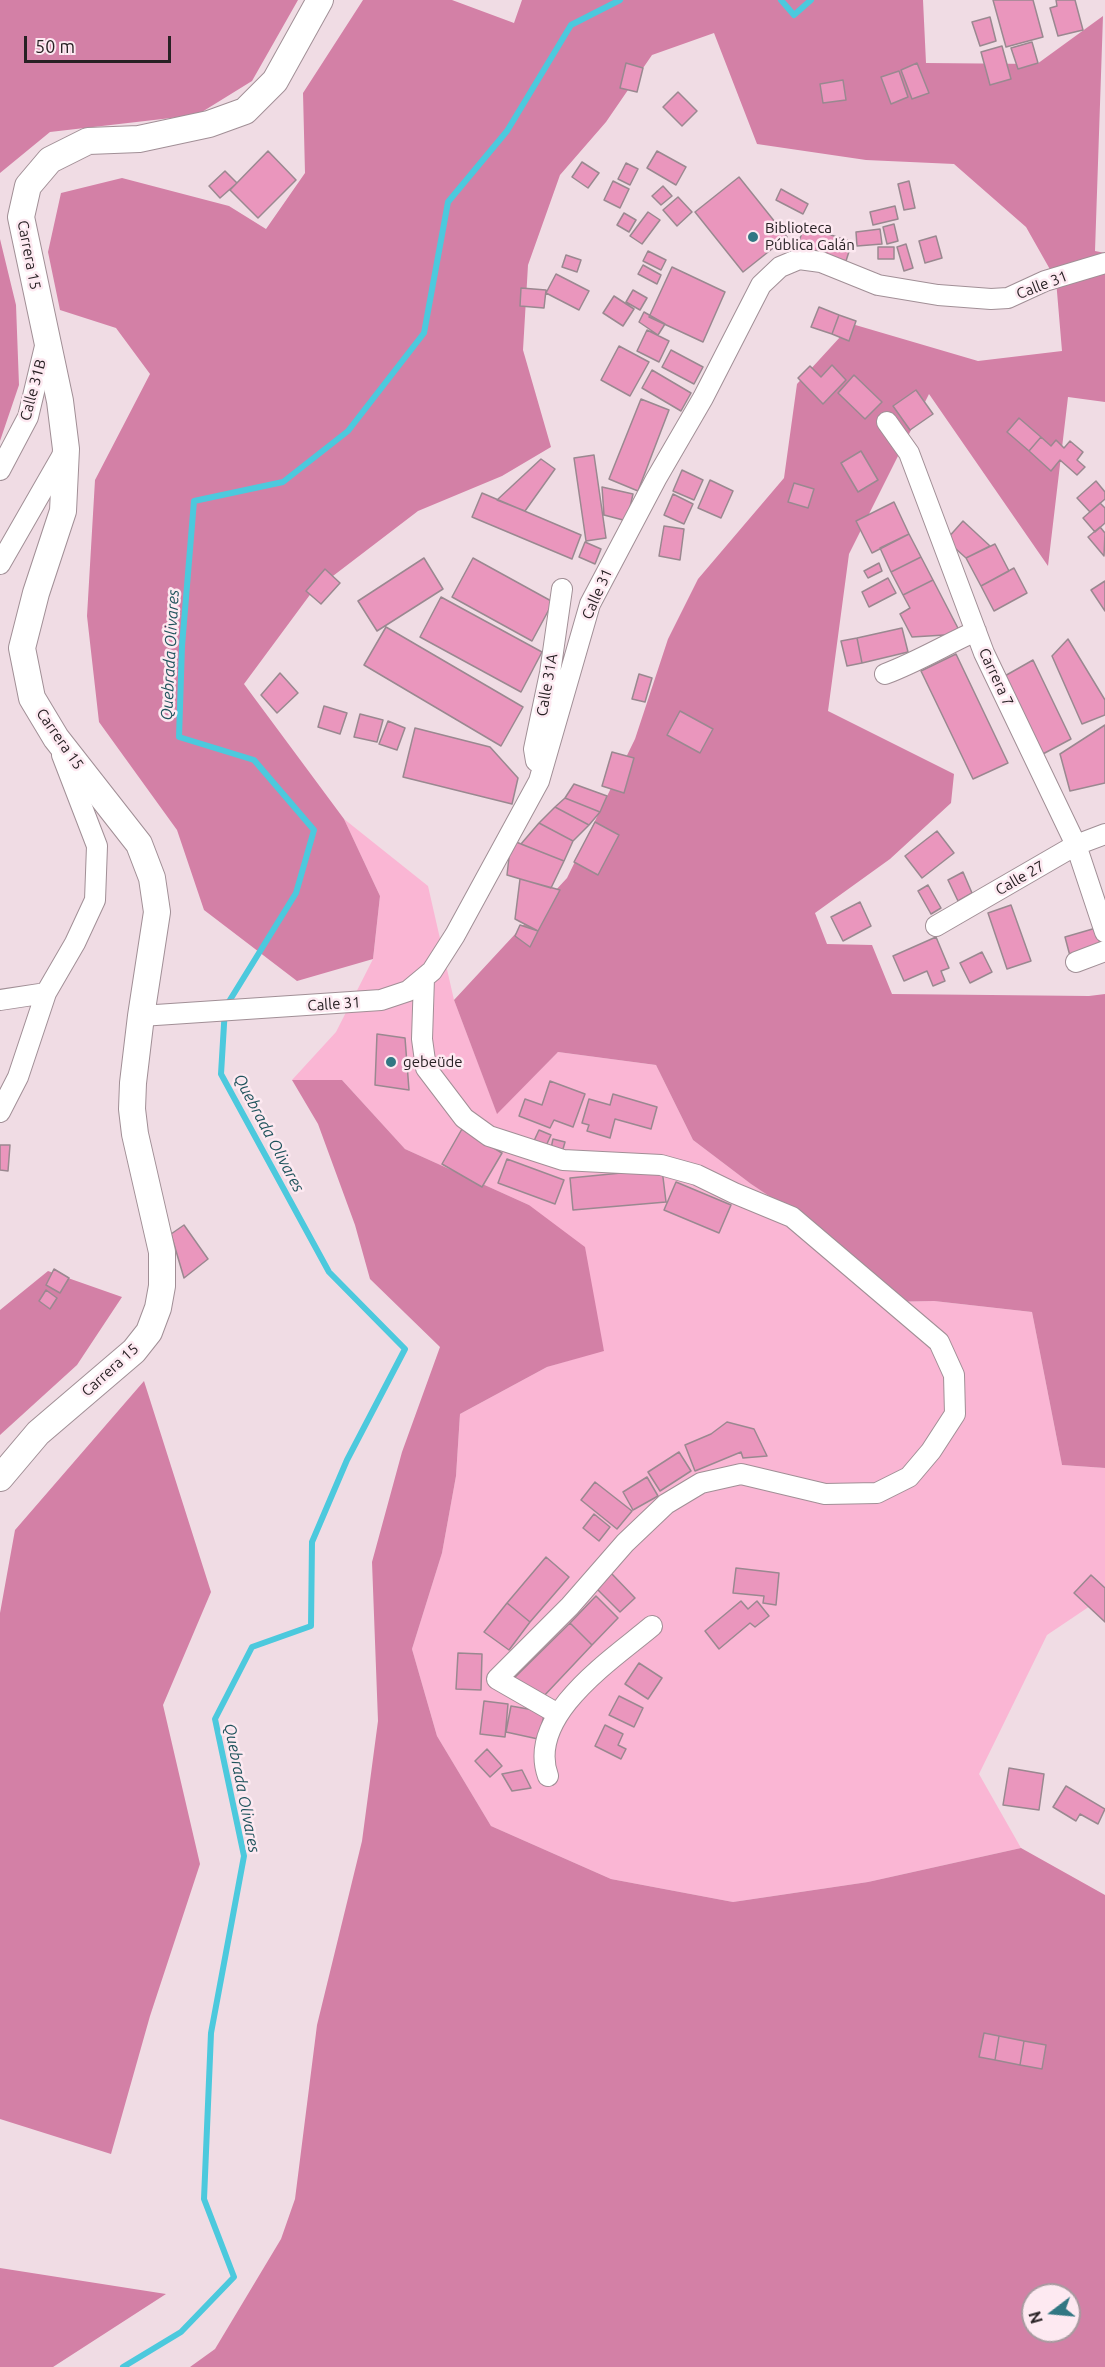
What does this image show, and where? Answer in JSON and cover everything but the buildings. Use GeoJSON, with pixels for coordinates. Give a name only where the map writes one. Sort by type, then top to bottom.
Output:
{"type":"FeatureCollection","features":[{"type":"Feature","properties":{"kind":"main road","name":"Carrera 15"},"geometry":{"type":"LineString","coordinates":[[0,1478],[38,1433],[134,1351],[149,1332],[158,1308],[162,1286],[162,1252],[135,1134],[132,1109],[133,1083],[151,1016],[157,912],[152,878],[139,844],[56,738],[32,698],[22,648],[36,593],[63,511],[66,449],[60,401],[21,217],[28,186],[50,159],[88,141],[139,139],[209,124],[245,111],[275,81],[320,0]]}},
{"type":"Feature","properties":{"kind":"street","name":"Calle 31"},"geometry":{"type":"LineString","coordinates":[[151,1016],[381,1000],[408,991],[432,971],[455,935],[539,781],[590,604],[656,479],[703,398],[761,285],[780,267],[799,259],[821,262],[878,285],[938,295],[992,299],[1008,298],[1045,281],[1105,263]]}},
{"type":"Feature","properties":{"kind":"street","name":"Calle 31B"},"geometry":{"type":"LineString","coordinates":[[0,470],[28,417],[46,340]]}},
{"type":"Feature","properties":{"kind":"street","name":"Carrera 7"},"geometry":{"type":"LineString","coordinates":[[887,422],[909,453],[984,653],[1076,845],[1105,932]]}},
{"type":"Feature","properties":{"kind":"street"},"geometry":{"type":"LineString","coordinates":[[0,564],[66,449]]}},
{"type":"Feature","properties":{"kind":"street","name":"Calle 31A"},"geometry":{"type":"LineString","coordinates":[[539,781],[534,748],[550,673],[562,589]]}},
{"type":"Feature","properties":{"kind":"street"},"geometry":{"type":"LineString","coordinates":[[885,674],[917,662],[945,645],[976,631]]}},
{"type":"Feature","properties":{"kind":"street"},"geometry":{"type":"LineString","coordinates":[[0,1112],[18,1077],[46,993],[75,943],[95,900],[97,846],[56,738]]}},
{"type":"Feature","properties":{"kind":"street","name":"Calle 27"},"geometry":{"type":"LineString","coordinates":[[936,926],[1076,845],[1105,834]]}},
{"type":"Feature","properties":{"kind":"street"},"geometry":{"type":"LineString","coordinates":[[1076,962],[1105,951]]}},
{"type":"Feature","properties":{"kind":"street"},"geometry":{"type":"LineString","coordinates":[[424,978],[422,1039],[426,1068],[464,1118],[489,1136],[563,1160],[661,1165],[697,1175],[792,1217],[939,1342],[954,1375],[955,1414],[931,1451],[909,1477],[877,1493],[825,1494],[741,1474],[701,1483],[666,1504],[625,1543],[570,1606],[497,1679],[558,1714]]}},
{"type":"Feature","properties":{"kind":"street"},"geometry":{"type":"LineString","coordinates":[[0,1000],[46,993]]}},
{"type":"Feature","properties":{"kind":"street"},"geometry":{"type":"LineString","coordinates":[[548,1776],[543,1758],[547,1738],[558,1714],[577,1689],[652,1626]]}},
{"type":"Feature","properties":{"kind":"shaded area"},"geometry":{"type":"Polygon","coordinates":[[[0,0],[298,0],[252,81],[197,115],[50,132],[0,173],[0,0]]]}},
{"type":"Feature","properties":{"kind":"shaded area"},"geometry":{"type":"Polygon","coordinates":[[[363,0],[452,0],[514,23],[522,0],[923,0],[926,63],[1037,64],[1103,16],[1095,251],[1105,253],[1105,402],[1068,397],[1048,566],[929,394],[849,554],[828,711],[954,774],[951,803],[890,859],[815,913],[827,944],[872,945],[892,994],[1089,996],[1105,994],[1105,1468],[1062,1465],[1032,1312],[934,1301],[883,1302],[829,1236],[751,1184],[693,1140],[656,1065],[558,1052],[497,1114],[454,1000],[567,878],[635,739],[668,639],[698,579],[784,478],[797,384],[852,324],[978,361],[1062,351],[1056,280],[1026,227],[954,164],[866,160],[757,144],[714,33],[652,55],[606,122],[560,175],[528,265],[523,350],[551,447],[502,476],[418,511],[312,592],[244,684],[344,819],[380,896],[373,959],[297,981],[204,910],[177,830],[99,722],[87,616],[95,480],[150,374],[116,328],[60,310],[48,252],[61,193],[122,178],[229,206],[266,229],[305,173],[303,93],[363,0]]]}},
{"type":"Feature","properties":{"kind":"shaded area"},"geometry":{"type":"Polygon","coordinates":[[[0,239],[16,305],[19,385],[0,441],[0,239]]]}},
{"type":"Feature","properties":{"kind":"shaded area"},"geometry":{"type":"Polygon","coordinates":[[[344,819],[428,886],[454,1000],[497,1113],[558,1052],[656,1065],[693,1140],[751,1184],[829,1236],[883,1302],[934,1301],[1032,1312],[1062,1465],[1105,1468],[1105,1596],[1047,1635],[979,1774],[1021,1848],[868,1882],[733,1902],[611,1879],[491,1826],[437,1736],[412,1649],[442,1553],[456,1476],[460,1414],[547,1367],[604,1350],[529,1205],[405,1149],[342,1080],[292,1080],[336,1032],[373,959],[380,896],[344,819]]]}},
{"type":"Feature","properties":{"kind":"shaded area"},"geometry":{"type":"Polygon","coordinates":[[[292,1080],[342,1080],[405,1149],[529,1205],[585,1247],[604,1351],[547,1367],[460,1414],[456,1476],[442,1553],[412,1649],[437,1736],[491,1826],[611,1879],[733,1902],[868,1882],[1021,1848],[1105,1895],[1105,2367],[190,2367],[215,2349],[281,2239],[295,2199],[317,2025],[362,1841],[378,1721],[372,1562],[402,1452],[440,1347],[370,1279],[355,1225],[318,1124],[292,1080]]]}},
{"type":"Feature","properties":{"kind":"shaded area"},"geometry":{"type":"Polygon","coordinates":[[[48,1271],[122,1297],[77,1365],[0,1435],[0,1310],[48,1271]]]}},
{"type":"Feature","properties":{"kind":"shaded area"},"geometry":{"type":"Polygon","coordinates":[[[144,1381],[211,1592],[163,1705],[200,1864],[150,2016],[111,2154],[0,2119],[0,1613],[15,1530],[144,1381]]]}},
{"type":"Feature","properties":{"kind":"shaded area"},"geometry":{"type":"Polygon","coordinates":[[[0,2268],[166,2294],[53,2367],[0,2367],[0,2268]]]}},
{"type":"Feature","properties":{"kind":"waterway","name":"Quebrada Olivares"},"geometry":{"type":"LineString","coordinates":[[123,2367],[181,2332],[234,2277],[204,2199],[211,2033],[244,1856],[215,1719],[252,1647],[311,1626],[312,1542],[347,1460],[405,1349],[329,1272],[221,1074],[225,1008],[296,893],[314,830],[254,760],[179,737],[182,646],[194,501],[283,482],[348,431],[424,333],[448,202],[507,131],[571,25],[620,0]]}},
{"type":"Feature","properties":{"kind":"waterway","name":"Quebrada Olivares"},"geometry":{"type":"LineString","coordinates":[[781,0],[794,15],[811,0]]}},
{"type":"Feature","properties":{"kind":"place","name":"Biblioteca Pública Galán"},"geometry":{"type":"Point","coordinates":[753,237]}},
{"type":"Feature","properties":{"kind":"place","name":"gebeüde"},"geometry":{"type":"Point","coordinates":[391,1062]}}]}
